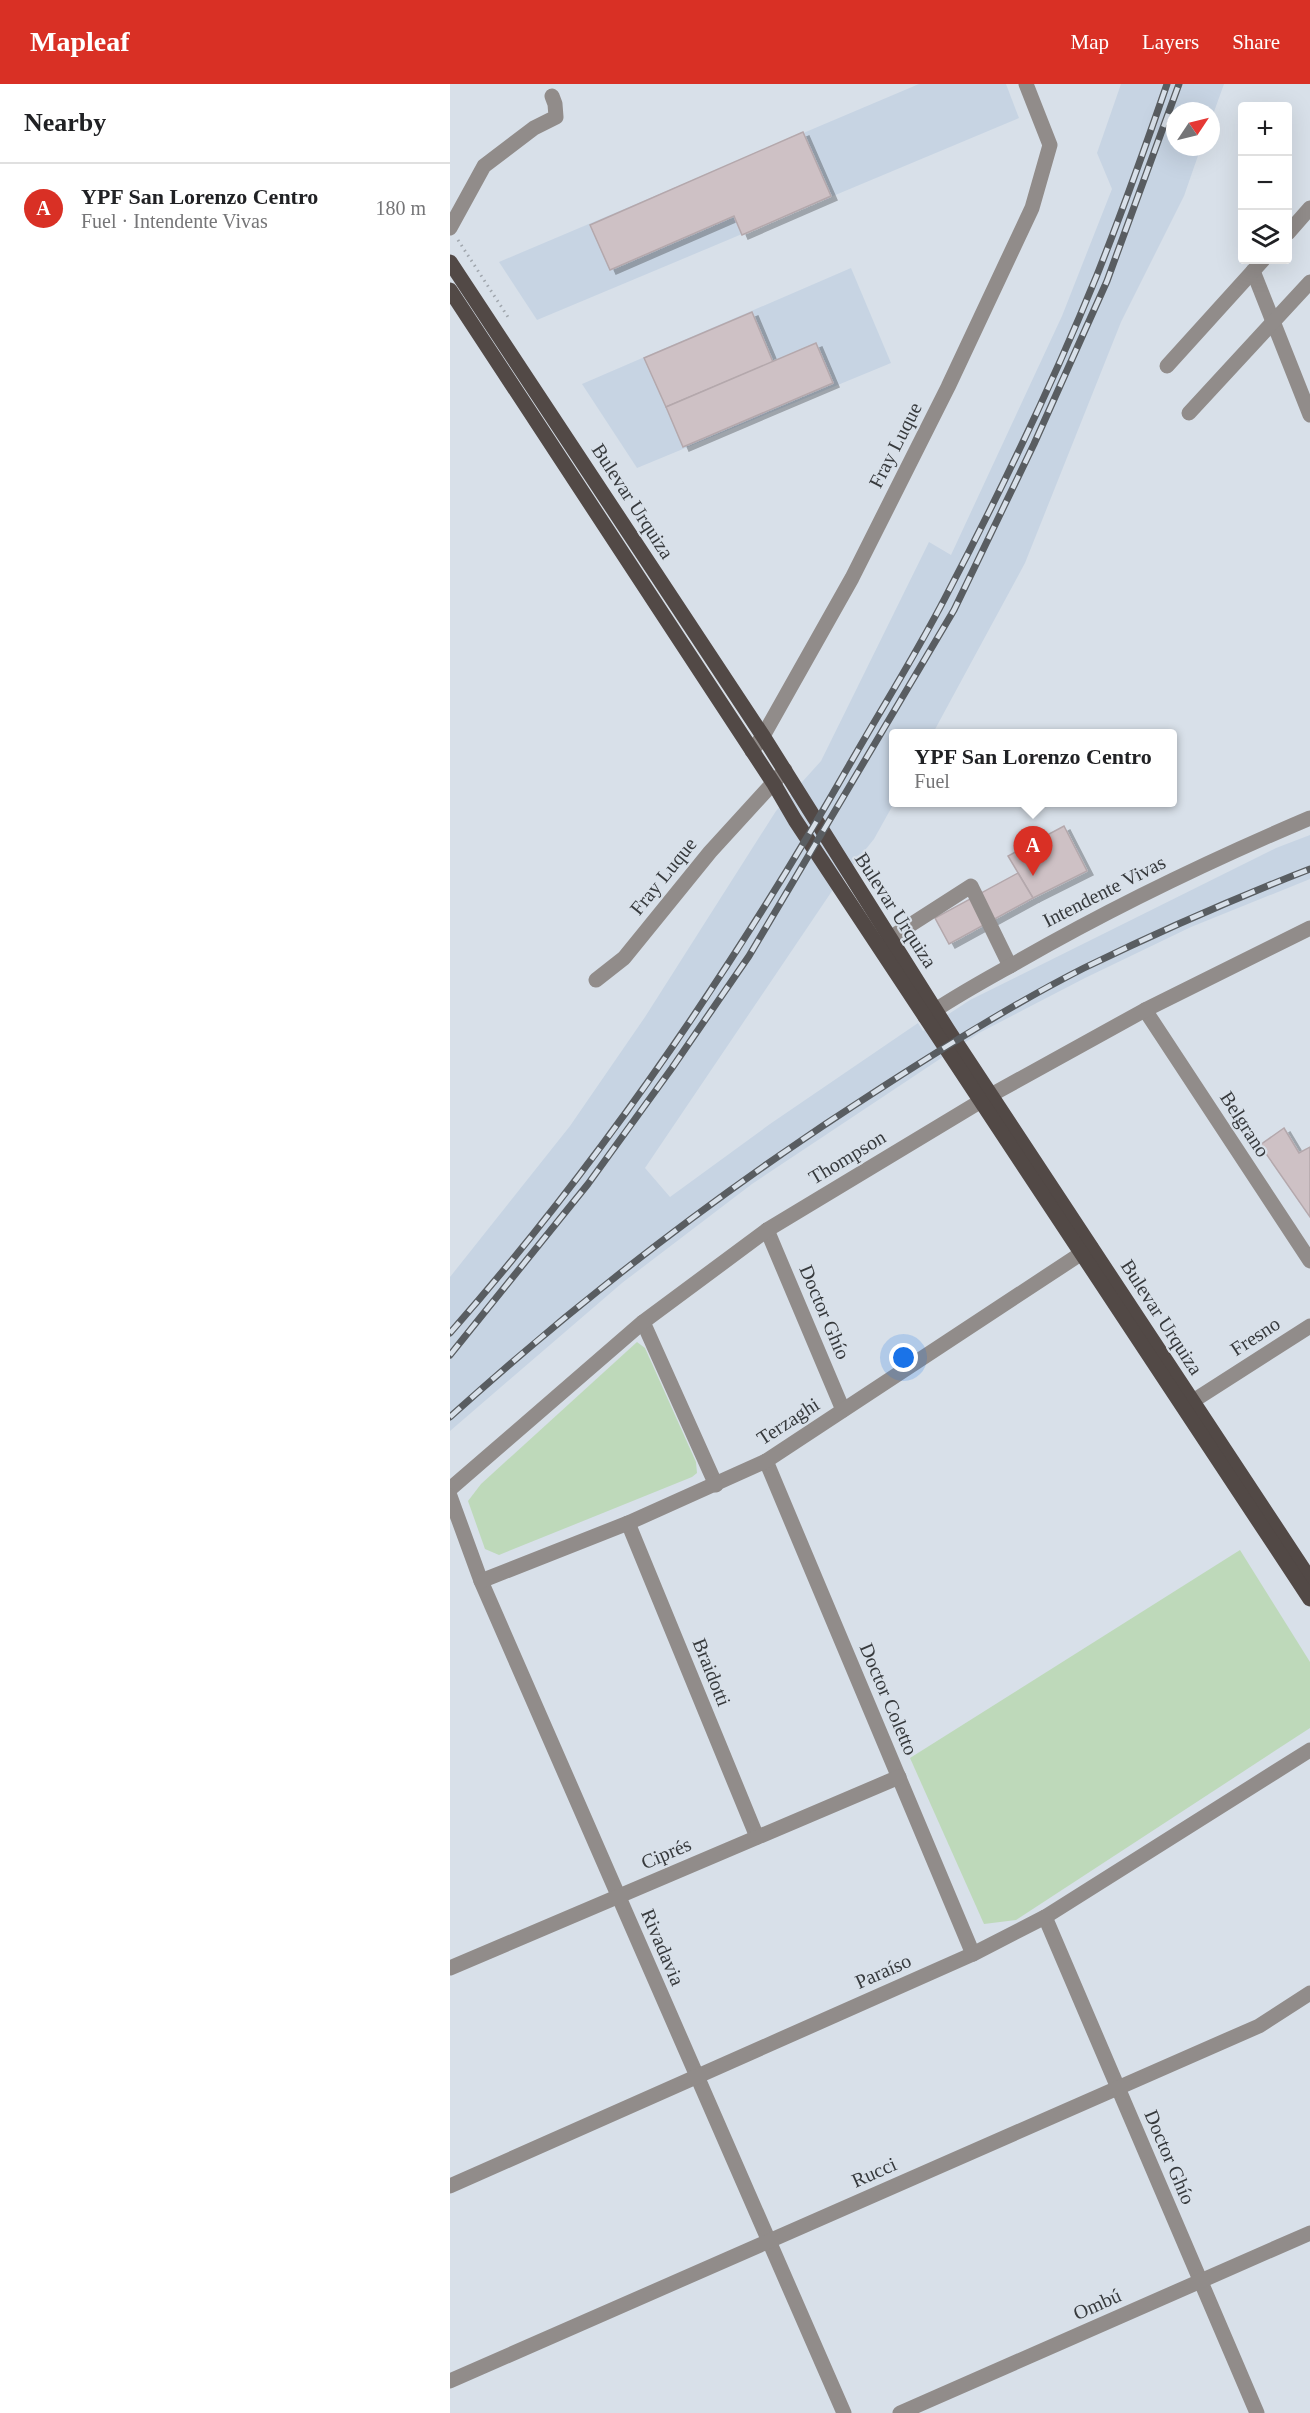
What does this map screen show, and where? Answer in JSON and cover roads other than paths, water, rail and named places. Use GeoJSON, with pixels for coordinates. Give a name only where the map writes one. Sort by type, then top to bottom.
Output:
{"type":"FeatureCollection","features":[{"type":"Feature","properties":{"kind":"main road","name":"Bulevar Urquiza"},"geometry":{"type":"LineString","coordinates":[[450,262],[785,770],[890,938],[930,1013]]}},
{"type":"Feature","properties":{"kind":"main road","name":"Bulevar Urquiza"},"geometry":{"type":"LineString","coordinates":[[450,290],[774,784],[795,820],[930,1013],[1086,1250],[1310,1599]]}},
{"type":"Feature","properties":{"kind":"main road","name":"Bulevar Urquiza"},"geometry":{"type":"LineString","coordinates":[[1086,1250],[1193,1401],[1310,1579]]}},
{"type":"Feature","properties":{"kind":"street","name":"Fray Luque"},"geometry":{"type":"LineString","coordinates":[[752,751],[763,736],[852,578],[948,387],[1032,208],[1050,145],[1026,84]]}},
{"type":"Feature","properties":{"kind":"street"},"geometry":{"type":"LineString","coordinates":[[450,228],[484,166],[534,128],[556,117],[552,96]]}},
{"type":"Feature","properties":{"kind":"street"},"geometry":{"type":"LineString","coordinates":[[1292,228],[1310,208]]}},
{"type":"Feature","properties":{"kind":"street"},"geometry":{"type":"LineString","coordinates":[[1258,265],[1272,323],[1310,415]]}},
{"type":"Feature","properties":{"kind":"street"},"geometry":{"type":"LineString","coordinates":[[1167,366],[1258,265]]}},
{"type":"Feature","properties":{"kind":"street"},"geometry":{"type":"LineString","coordinates":[[1189,413],[1310,282]]}},
{"type":"Feature","properties":{"kind":"street","name":"Fray Luque"},"geometry":{"type":"LineString","coordinates":[[596,980],[624,958],[710,852],[785,770]]}},
{"type":"Feature","properties":{"kind":"street","name":"Intendente Vivas"},"geometry":{"type":"LineString","coordinates":[[930,1013],[1056,939],[1191,870],[1310,818]]}},
{"type":"Feature","properties":{"kind":"street"},"geometry":{"type":"LineString","coordinates":[[890,938],[971,886],[1010,966]]}},
{"type":"Feature","properties":{"kind":"street","name":"Thompson"},"geometry":{"type":"LineString","coordinates":[[450,1489],[643,1322],[767,1230],[986,1098],[1145,1010],[1310,928]]}},
{"type":"Feature","properties":{"kind":"street","name":"Belgrano"},"geometry":{"type":"LineString","coordinates":[[1145,1010],[1310,1261]]}},
{"type":"Feature","properties":{"kind":"street","name":"Doctor Ghío"},"geometry":{"type":"LineString","coordinates":[[767,1230],[843,1410]]}},
{"type":"Feature","properties":{"kind":"street","name":"Terzaghi"},"geometry":{"type":"LineString","coordinates":[[481,1581],[628,1523],[766,1461],[1086,1250]]}},
{"type":"Feature","properties":{"kind":"street"},"geometry":{"type":"LineString","coordinates":[[643,1322],[716,1485]]}},
{"type":"Feature","properties":{"kind":"street","name":"Fresno"},"geometry":{"type":"LineString","coordinates":[[1193,1401],[1310,1326]]}},
{"type":"Feature","properties":{"kind":"street","name":"Doctor Coletto"},"geometry":{"type":"LineString","coordinates":[[766,1461],[973,1954]]}},
{"type":"Feature","properties":{"kind":"street","name":"Rivadavia"},"geometry":{"type":"LineString","coordinates":[[450,1496],[481,1581],[844,2413]]}},
{"type":"Feature","properties":{"kind":"street","name":"Braidotti"},"geometry":{"type":"LineString","coordinates":[[628,1523],[757,1837]]}},
{"type":"Feature","properties":{"kind":"street","name":"Paraíso"},"geometry":{"type":"LineString","coordinates":[[450,2186],[973,1954],[1046,1917],[1310,1750]]}},
{"type":"Feature","properties":{"kind":"street","name":"Ciprés"},"geometry":{"type":"LineString","coordinates":[[450,1968],[899,1777]]}},
{"type":"Feature","properties":{"kind":"street","name":"Doctor Ghío"},"geometry":{"type":"LineString","coordinates":[[1046,1917],[1257,2413]]}},
{"type":"Feature","properties":{"kind":"street","name":"Rucci"},"geometry":{"type":"LineString","coordinates":[[450,2381],[1259,2026],[1310,1994]]}},
{"type":"Feature","properties":{"kind":"street","name":"Ombú"},"geometry":{"type":"LineString","coordinates":[[900,2413],[1310,2233]]}},
{"type":"Feature","properties":{"kind":"railway"},"geometry":{"type":"LineString","coordinates":[[450,1333],[507,1267],[561,1198],[665,1058],[714,986],[807,838],[911,660],[986,519],[1062,357],[1106,251],[1167,84]]}},
{"type":"Feature","properties":{"kind":"railway"},"geometry":{"type":"LineString","coordinates":[[450,1355],[588,1184],[749,956],[954,610],[1034,444],[1107,281],[1179,84]]}},
{"type":"Feature","properties":{"kind":"railway"},"geometry":{"type":"LineString","coordinates":[[450,1417],[501,1371],[660,1242],[770,1162],[908,1070],[1058,981],[1196,916],[1310,869]]}},
{"type":"Feature","properties":{"kind":"place","name":"YPF San Lorenzo Centro"},"geometry":{"type":"Point","coordinates":[1033,876]}}]}
